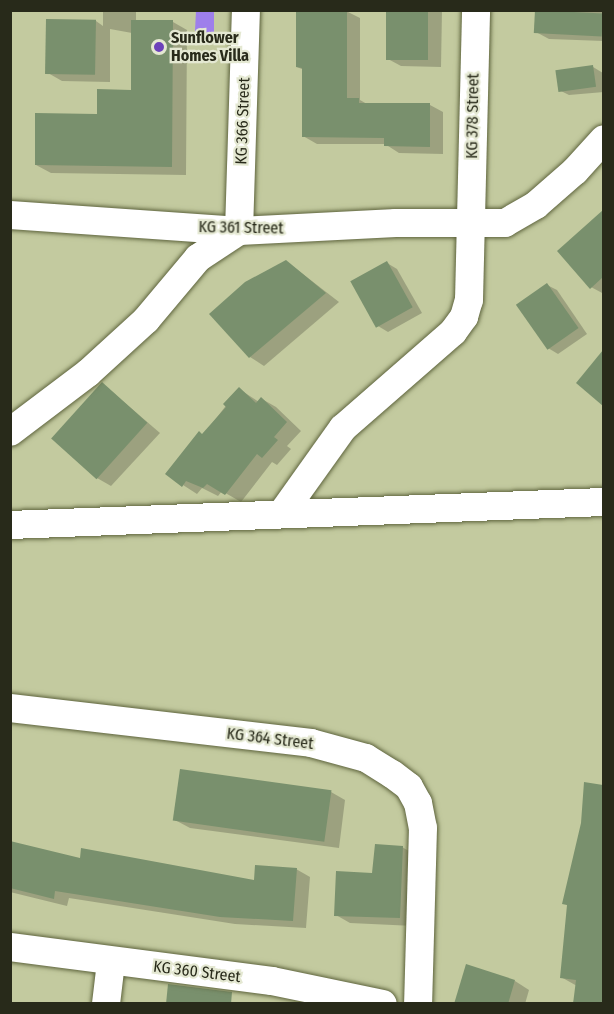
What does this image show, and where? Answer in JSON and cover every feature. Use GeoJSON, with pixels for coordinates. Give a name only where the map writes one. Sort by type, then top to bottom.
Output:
{"type":"FeatureCollection","features":[{"type":"Feature","properties":{"kind":"street","name":"KG 366 Street"},"geometry":{"type":"LineString","coordinates":[[239,231],[246,10]]}},
{"type":"Feature","properties":{"kind":"street","name":"KG 378 Street"},"geometry":{"type":"LineString","coordinates":[[283,512],[349,422],[453,332],[464,317],[469,300],[476,10]]}},
{"type":"Feature","properties":{"kind":"street","name":"KG 361 Street"},"geometry":{"type":"LineString","coordinates":[[10,215],[239,231],[471,222],[505,223],[536,205],[575,171],[603,139]]}},
{"type":"Feature","properties":{"kind":"street"},"geometry":{"type":"LineString","coordinates":[[10,432],[88,373],[154,312],[198,258],[239,231]]}},
{"type":"Feature","properties":{"kind":"street"},"geometry":{"type":"LineString","coordinates":[[10,525],[283,512],[603,502]]}},
{"type":"Feature","properties":{"kind":"street","name":"KG 364 Street"},"geometry":{"type":"LineString","coordinates":[[10,708],[311,743],[366,758],[392,774],[409,787],[418,803],[423,828],[418,1004]]}},
{"type":"Feature","properties":{"kind":"street","name":"KG 360 Street"},"geometry":{"type":"LineString","coordinates":[[10,947],[111,962],[272,981],[383,1004]]}},
{"type":"Feature","properties":{"kind":"street"},"geometry":{"type":"LineString","coordinates":[[106,1004],[111,962]]}},
{"type":"Feature","properties":{"kind":"shaded area"},"geometry":{"type":"Polygon","coordinates":[[[196,11],[214,11],[214,35],[195,31],[196,11]]]}},
{"type":"Feature","properties":{"kind":"building"},"geometry":{"type":"Polygon","coordinates":[[[296,10],[347,10],[347,98],[359,98],[359,103],[430,103],[430,147],[384,146],[384,138],[302,137],[302,68],[296,67],[296,10]]]}},
{"type":"Feature","properties":{"kind":"building"},"geometry":{"type":"Polygon","coordinates":[[[535,10],[603,14],[602,37],[534,33],[535,10]]]}},
{"type":"Feature","properties":{"kind":"building"},"geometry":{"type":"Polygon","coordinates":[[[386,12],[428,12],[428,60],[386,60],[386,12]]]}},
{"type":"Feature","properties":{"kind":"building"},"geometry":{"type":"Polygon","coordinates":[[[46,19],[96,20],[95,75],[45,74],[46,19]]]}},
{"type":"Feature","properties":{"kind":"building"},"geometry":{"type":"Polygon","coordinates":[[[131,20],[173,20],[172,167],[35,165],[35,113],[97,114],[97,89],[131,90],[131,20]]]}},
{"type":"Feature","properties":{"kind":"building"},"geometry":{"type":"Polygon","coordinates":[[[593,65],[596,87],[558,92],[555,70],[593,65]]]}},
{"type":"Feature","properties":{"kind":"building"},"geometry":{"type":"Polygon","coordinates":[[[603,210],[603,277],[590,289],[557,251],[603,210]]]}},
{"type":"Feature","properties":{"kind":"building"},"geometry":{"type":"Polygon","coordinates":[[[286,260],[326,293],[249,358],[209,314],[245,282],[286,260]]]}},
{"type":"Feature","properties":{"kind":"building"},"geometry":{"type":"Polygon","coordinates":[[[387,261],[413,307],[376,328],[350,281],[387,261]]]}},
{"type":"Feature","properties":{"kind":"building"},"geometry":{"type":"Polygon","coordinates":[[[547,283],[579,328],[547,350],[516,305],[547,283]]]}},
{"type":"Feature","properties":{"kind":"building"},"geometry":{"type":"Polygon","coordinates":[[[603,350],[603,406],[576,383],[603,350]]]}},
{"type":"Feature","properties":{"kind":"building"},"geometry":{"type":"Polygon","coordinates":[[[102,382],[147,423],[96,479],[51,438],[102,382]]]}},
{"type":"Feature","properties":{"kind":"building"},"geometry":{"type":"Polygon","coordinates":[[[239,387],[256,403],[261,397],[287,422],[274,437],[278,440],[262,458],[257,454],[225,495],[207,484],[203,488],[186,481],[182,487],[165,474],[199,431],[202,434],[226,407],[223,404],[239,387]]]}},
{"type":"Feature","properties":{"kind":"building"},"geometry":{"type":"Polygon","coordinates":[[[180,769],[332,790],[324,842],[173,820],[180,769]]]}},
{"type":"Feature","properties":{"kind":"building"},"geometry":{"type":"Polygon","coordinates":[[[584,782],[603,785],[603,1004],[573,1004],[576,980],[560,978],[567,905],[562,904],[581,823],[584,782]]]}},
{"type":"Feature","properties":{"kind":"building"},"geometry":{"type":"Polygon","coordinates":[[[10,841],[80,858],[81,848],[254,880],[255,865],[297,868],[293,921],[220,917],[55,891],[54,899],[10,888],[10,841]]]}},
{"type":"Feature","properties":{"kind":"building"},"geometry":{"type":"Polygon","coordinates":[[[375,844],[403,846],[400,918],[334,916],[336,871],[372,873],[375,844]]]}},
{"type":"Feature","properties":{"kind":"building"},"geometry":{"type":"Polygon","coordinates":[[[466,964],[515,980],[508,1004],[454,1004],[466,964]]]}},
{"type":"Feature","properties":{"kind":"building"},"geometry":{"type":"Polygon","coordinates":[[[168,984],[232,992],[231,1004],[166,1004],[168,984]]]}},
{"type":"Feature","properties":{"kind":"place","name":"Sunflower Homes Villa"},"geometry":{"type":"Point","coordinates":[159,47]}}]}
